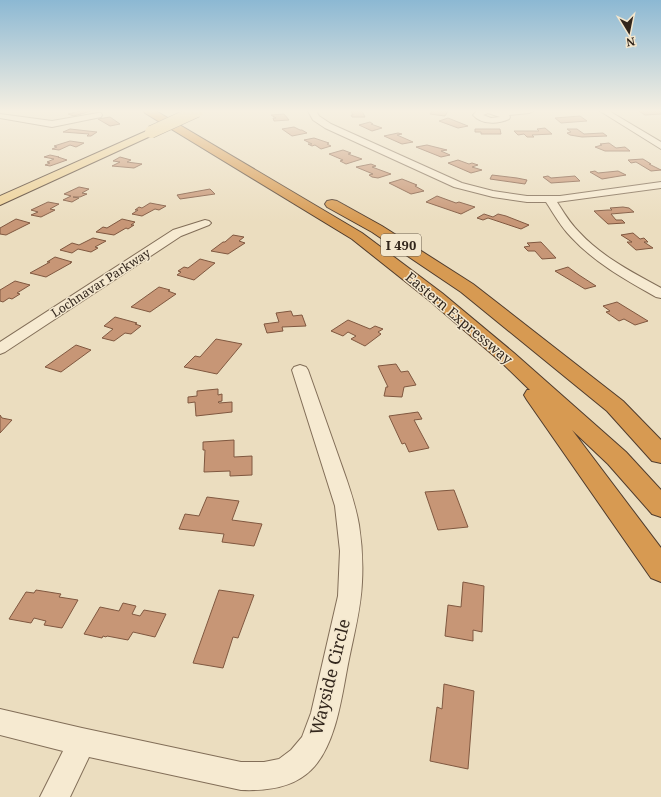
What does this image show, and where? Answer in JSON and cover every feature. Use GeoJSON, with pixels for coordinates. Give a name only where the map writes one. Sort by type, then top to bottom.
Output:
{"type":"FeatureCollection","features":[{"type":"Feature","properties":{"kind":"highway","name":"Eastern Expressway"},"geometry":{"type":"LineString","coordinates":[[211,148],[357,236],[436,297],[507,357],[617,458],[661,507]]}},
{"type":"Feature","properties":{"kind":"highway","name":"Eastern Expressway"},"geometry":{"type":"LineString","coordinates":[[235,148],[377,229],[467,288],[615,406],[661,455]]}},
{"type":"Feature","properties":{"kind":"highway"},"geometry":{"type":"LineString","coordinates":[[507,357],[661,570]]}},
{"type":"Feature","properties":{"kind":"highway"},"geometry":{"type":"LineString","coordinates":[[615,406],[661,442]]}},
{"type":"Feature","properties":{"kind":"main road"},"geometry":{"type":"LineString","coordinates":[[0,201],[116,148]]}},
{"type":"Feature","properties":{"kind":"street"},"geometry":{"type":"LineString","coordinates":[[377,148],[458,185],[504,196],[550,200],[661,185]]}},
{"type":"Feature","properties":{"kind":"street"},"geometry":{"type":"LineString","coordinates":[[550,200],[565,224],[589,249],[619,270],[661,294]]}},
{"type":"Feature","properties":{"kind":"street","name":"Lochnavar Parkway"},"geometry":{"type":"LineString","coordinates":[[0,349],[176,233],[205,223]]}},
{"type":"Feature","properties":{"kind":"street","name":"Wayside Circle"},"geometry":{"type":"LineString","coordinates":[[82,742],[241,776],[259,777],[287,771],[300,762],[309,751],[317,735],[323,715],[346,616],[351,570],[351,544],[348,518],[343,497],[300,370]]}},
{"type":"Feature","properties":{"kind":"street"},"geometry":{"type":"LineString","coordinates":[[0,722],[82,742],[55,797]]}},
{"type":"Feature","properties":{"kind":"building"},"geometry":{"type":"Polygon","coordinates":[[[54,148],[63,148],[59,150],[52,149],[54,148]]]}},
{"type":"Feature","properties":{"kind":"building"},"geometry":{"type":"Polygon","coordinates":[[[419,148],[440,148],[447,150],[441,151],[450,155],[441,157],[419,148]]]}},
{"type":"Feature","properties":{"kind":"building"},"geometry":{"type":"Polygon","coordinates":[[[598,148],[626,148],[630,151],[605,151],[598,148]]]}},
{"type":"Feature","properties":{"kind":"building"},"geometry":{"type":"Polygon","coordinates":[[[343,150],[351,153],[348,154],[362,159],[346,164],[340,161],[343,160],[329,154],[343,150]]]}},
{"type":"Feature","properties":{"kind":"building"},"geometry":{"type":"Polygon","coordinates":[[[50,155],[67,160],[50,166],[45,165],[50,163],[47,162],[54,159],[44,157],[50,155]]]}},
{"type":"Feature","properties":{"kind":"building"},"geometry":{"type":"Polygon","coordinates":[[[120,157],[131,160],[127,162],[142,164],[134,168],[112,166],[120,162],[113,161],[120,157]]]}},
{"type":"Feature","properties":{"kind":"building"},"geometry":{"type":"Polygon","coordinates":[[[643,159],[661,170],[651,171],[636,162],[631,163],[628,160],[643,159]]]}},
{"type":"Feature","properties":{"kind":"building"},"geometry":{"type":"Polygon","coordinates":[[[458,160],[469,164],[472,163],[478,165],[472,167],[482,170],[471,173],[448,163],[458,160]]]}},
{"type":"Feature","properties":{"kind":"building"},"geometry":{"type":"Polygon","coordinates":[[[371,164],[376,166],[372,167],[391,174],[378,178],[372,177],[369,175],[373,174],[356,167],[371,164]]]}},
{"type":"Feature","properties":{"kind":"building"},"geometry":{"type":"Polygon","coordinates":[[[595,171],[598,173],[618,171],[626,175],[602,179],[590,172],[595,171]]]}},
{"type":"Feature","properties":{"kind":"building"},"geometry":{"type":"Polygon","coordinates":[[[492,175],[527,180],[525,184],[490,179],[492,175]]]}},
{"type":"Feature","properties":{"kind":"building"},"geometry":{"type":"Polygon","coordinates":[[[548,176],[551,178],[575,176],[580,181],[551,183],[543,177],[548,176]]]}},
{"type":"Feature","properties":{"kind":"building"},"geometry":{"type":"Polygon","coordinates":[[[402,179],[417,185],[415,186],[424,191],[411,194],[389,183],[402,179]]]}},
{"type":"Feature","properties":{"kind":"building"},"geometry":{"type":"Polygon","coordinates":[[[79,187],[89,189],[82,193],[87,194],[80,197],[73,197],[79,198],[72,202],[63,200],[71,196],[64,194],[79,187]]]}},
{"type":"Feature","properties":{"kind":"building"},"geometry":{"type":"Polygon","coordinates":[[[210,189],[215,194],[180,199],[177,195],[210,189]]]}},
{"type":"Feature","properties":{"kind":"building"},"geometry":{"type":"Polygon","coordinates":[[[437,196],[456,203],[459,202],[475,207],[461,214],[426,202],[437,196]]]}},
{"type":"Feature","properties":{"kind":"building"},"geometry":{"type":"Polygon","coordinates":[[[48,202],[59,204],[50,209],[55,210],[41,217],[31,215],[38,212],[31,210],[48,202]]]}},
{"type":"Feature","properties":{"kind":"building"},"geometry":{"type":"Polygon","coordinates":[[[150,203],[166,206],[159,210],[155,209],[142,216],[132,214],[138,210],[135,210],[139,207],[142,208],[150,203]]]}},
{"type":"Feature","properties":{"kind":"building"},"geometry":{"type":"Polygon","coordinates":[[[610,208],[629,208],[634,212],[611,214],[616,220],[622,220],[625,223],[608,224],[594,211],[612,210],[610,208]]]}},
{"type":"Feature","properties":{"kind":"building"},"geometry":{"type":"Polygon","coordinates":[[[484,214],[493,217],[498,214],[529,225],[521,229],[488,218],[483,220],[477,218],[484,214]]]}},
{"type":"Feature","properties":{"kind":"building"},"geometry":{"type":"Polygon","coordinates":[[[16,219],[30,223],[6,235],[0,234],[0,228],[16,219]]]}},
{"type":"Feature","properties":{"kind":"building"},"geometry":{"type":"Polygon","coordinates":[[[122,219],[135,222],[131,225],[134,225],[114,235],[96,232],[103,227],[107,228],[122,219]]]}},
{"type":"Feature","properties":{"kind":"building"},"geometry":{"type":"Polygon","coordinates":[[[633,233],[640,239],[644,238],[648,242],[644,242],[653,248],[636,250],[627,242],[632,242],[621,235],[633,233]]]}},
{"type":"Feature","properties":{"kind":"building"},"geometry":{"type":"Polygon","coordinates":[[[233,235],[244,237],[239,241],[245,243],[228,254],[211,251],[225,242],[233,235]]]}},
{"type":"Feature","properties":{"kind":"building"},"geometry":{"type":"Polygon","coordinates":[[[93,238],[106,241],[95,247],[98,248],[91,252],[78,249],[72,253],[60,250],[72,243],[79,245],[93,238]]]}},
{"type":"Feature","properties":{"kind":"building"},"geometry":{"type":"Polygon","coordinates":[[[541,242],[556,258],[542,259],[535,251],[528,251],[524,247],[530,246],[527,243],[541,242]]]}},
{"type":"Feature","properties":{"kind":"building"},"geometry":{"type":"Polygon","coordinates":[[[55,257],[72,262],[46,277],[30,273],[50,262],[47,262],[55,257]]]}},
{"type":"Feature","properties":{"kind":"building"},"geometry":{"type":"Polygon","coordinates":[[[200,259],[215,263],[194,280],[177,275],[181,272],[178,271],[184,267],[188,268],[200,259]]]}},
{"type":"Feature","properties":{"kind":"building"},"geometry":{"type":"Polygon","coordinates":[[[568,267],[596,286],[585,289],[555,271],[568,267]]]}},
{"type":"Feature","properties":{"kind":"building"},"geometry":{"type":"Polygon","coordinates":[[[15,281],[30,285],[17,293],[20,294],[12,299],[9,298],[3,302],[0,301],[0,290],[15,281]]]}},
{"type":"Feature","properties":{"kind":"building"},"geometry":{"type":"Polygon","coordinates":[[[159,287],[170,290],[168,291],[176,294],[150,312],[131,307],[159,287]]]}},
{"type":"Feature","properties":{"kind":"building"},"geometry":{"type":"Polygon","coordinates":[[[617,302],[648,321],[635,325],[624,319],[619,321],[606,312],[610,311],[603,306],[617,302]]]}},
{"type":"Feature","properties":{"kind":"building"},"geometry":{"type":"Polygon","coordinates":[[[291,311],[293,316],[302,315],[306,326],[282,327],[283,331],[267,333],[264,324],[279,322],[276,313],[291,311]]]}},
{"type":"Feature","properties":{"kind":"building"},"geometry":{"type":"Polygon","coordinates":[[[115,317],[137,323],[135,324],[141,326],[131,334],[125,333],[114,341],[102,338],[113,329],[104,326],[115,317]]]}},
{"type":"Feature","properties":{"kind":"building"},"geometry":{"type":"Polygon","coordinates":[[[348,320],[370,329],[375,326],[383,329],[378,332],[381,334],[365,346],[351,339],[356,336],[348,332],[343,336],[331,331],[348,320]]]}},
{"type":"Feature","properties":{"kind":"building"},"geometry":{"type":"Polygon","coordinates":[[[216,339],[242,344],[217,374],[184,367],[195,356],[200,357],[216,339]]]}},
{"type":"Feature","properties":{"kind":"building"},"geometry":{"type":"Polygon","coordinates":[[[76,345],[91,350],[61,372],[45,367],[76,345]]]}},
{"type":"Feature","properties":{"kind":"building"},"geometry":{"type":"Polygon","coordinates":[[[396,364],[401,372],[408,371],[416,385],[404,387],[402,397],[384,396],[386,387],[388,387],[378,366],[396,364]]]}},
{"type":"Feature","properties":{"kind":"building"},"geometry":{"type":"Polygon","coordinates":[[[218,389],[218,395],[222,394],[222,401],[218,402],[232,402],[232,412],[196,416],[195,402],[188,403],[188,397],[197,396],[197,391],[218,389]]]}},
{"type":"Feature","properties":{"kind":"building"},"geometry":{"type":"Polygon","coordinates":[[[418,412],[422,419],[414,420],[429,448],[409,452],[405,443],[402,444],[389,416],[418,412]]]}},
{"type":"Feature","properties":{"kind":"building"},"geometry":{"type":"Polygon","coordinates":[[[0,415],[2,418],[12,420],[0,433],[0,415]]]}},
{"type":"Feature","properties":{"kind":"building"},"geometry":{"type":"Polygon","coordinates":[[[234,440],[234,457],[252,456],[252,475],[230,476],[230,471],[204,472],[205,450],[203,450],[203,442],[234,440]]]}},
{"type":"Feature","properties":{"kind":"building"},"geometry":{"type":"Polygon","coordinates":[[[454,490],[468,527],[438,530],[425,492],[454,490]]]}},
{"type":"Feature","properties":{"kind":"building"},"geometry":{"type":"Polygon","coordinates":[[[207,497],[239,501],[232,520],[262,524],[254,546],[222,542],[224,534],[179,529],[185,514],[199,516],[207,497]]]}},
{"type":"Feature","properties":{"kind":"building"},"geometry":{"type":"Polygon","coordinates":[[[463,582],[484,586],[482,632],[473,630],[473,641],[445,636],[448,605],[461,607],[463,582]]]}},
{"type":"Feature","properties":{"kind":"building"},"geometry":{"type":"Polygon","coordinates":[[[36,590],[61,594],[59,597],[78,600],[62,628],[44,625],[46,621],[34,618],[31,623],[9,619],[26,592],[34,593],[36,590]]]}},
{"type":"Feature","properties":{"kind":"building"},"geometry":{"type":"Polygon","coordinates":[[[219,590],[254,595],[238,638],[233,637],[223,668],[193,663],[219,590]]]}},
{"type":"Feature","properties":{"kind":"building"},"geometry":{"type":"Polygon","coordinates":[[[123,603],[136,606],[132,614],[140,616],[144,610],[166,614],[155,637],[133,632],[128,640],[107,636],[103,636],[102,638],[84,634],[100,607],[119,611],[123,603]]]}},
{"type":"Feature","properties":{"kind":"building"},"geometry":{"type":"Polygon","coordinates":[[[444,684],[474,691],[468,769],[430,761],[437,707],[442,709],[444,684]]]}}]}
